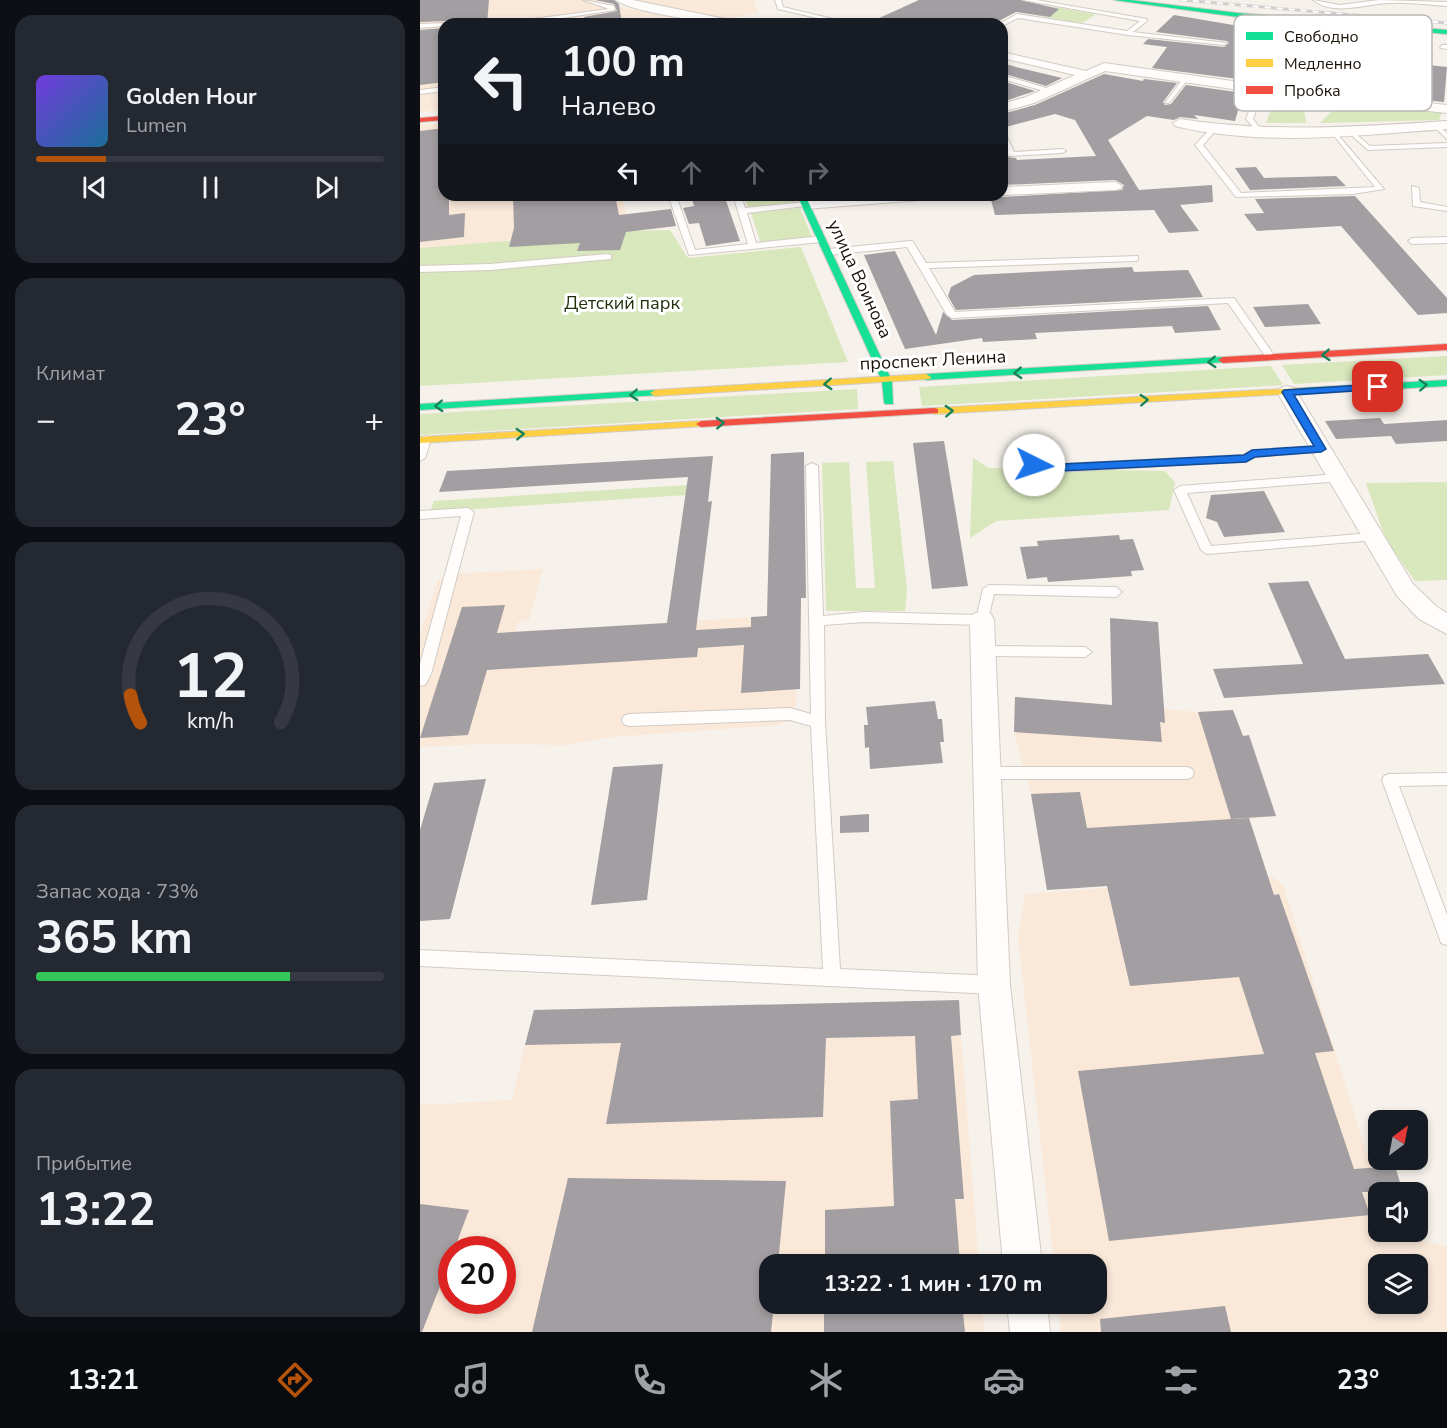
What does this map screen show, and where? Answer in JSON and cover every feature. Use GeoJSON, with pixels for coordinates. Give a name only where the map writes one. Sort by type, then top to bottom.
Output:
{"type":"FeatureCollection","features":[{"type":"Feature","properties":{"kind":"main road"},"geometry":{"type":"LineString","coordinates":[[1117,0],[1245,15]]}},
{"type":"Feature","properties":{"kind":"main road"},"geometry":{"type":"LineString","coordinates":[[1432,31],[1447,32]]}},
{"type":"Feature","properties":{"kind":"main road"},"geometry":{"type":"LineString","coordinates":[[420,120],[438,118]]}},
{"type":"Feature","properties":{"kind":"main road","name":"улица Воинова"},"geometry":{"type":"LineString","coordinates":[[804,201],[887,381],[891,414]]}},
{"type":"Feature","properties":{"kind":"main road","name":"проспект Ленина"},"geometry":{"type":"LineString","coordinates":[[420,406],[887,381],[1447,347]]}},
{"type":"Feature","properties":{"kind":"main road"},"geometry":{"type":"LineString","coordinates":[[423,440],[1447,383]]}},
{"type":"Feature","properties":{"kind":"street"},"geometry":{"type":"LineString","coordinates":[[621,0],[704,18]]}},
{"type":"Feature","properties":{"kind":"street"},"geometry":{"type":"LineString","coordinates":[[1008,57],[1085,74]]}},
{"type":"Feature","properties":{"kind":"street"},"geometry":{"type":"LineString","coordinates":[[1008,104],[1051,91],[1104,67],[1234,85]]}},
{"type":"Feature","properties":{"kind":"street"},"geometry":{"type":"LineString","coordinates":[[1432,107],[1447,109]]}},
{"type":"Feature","properties":{"kind":"street"},"geometry":{"type":"LineString","coordinates":[[1180,123],[1213,129],[1259,132],[1350,131],[1442,126]]}},
{"type":"Feature","properties":{"kind":"street"},"geometry":{"type":"LineString","coordinates":[[1008,191],[1115,186]]}},
{"type":"Feature","properties":{"kind":"street"},"geometry":{"type":"LineString","coordinates":[[1287,392],[1405,590],[1428,613],[1447,625]]}},
{"type":"Feature","properties":{"kind":"street"},"geometry":{"type":"LineString","coordinates":[[981,620],[994,985],[1022,1254]]}},
{"type":"Feature","properties":{"kind":"street"},"geometry":{"type":"LineString","coordinates":[[1028,1314],[1030,1332]]}},
{"type":"Feature","properties":{"kind":"lane"},"geometry":{"type":"LineString","coordinates":[[545,18],[612,10],[596,1],[586,0]]}},
{"type":"Feature","properties":{"kind":"lane"},"geometry":{"type":"LineString","coordinates":[[778,0],[780,8],[824,18]]}},
{"type":"Feature","properties":{"kind":"lane"},"geometry":{"type":"LineString","coordinates":[[1026,0],[1145,20],[1128,33]]}},
{"type":"Feature","properties":{"kind":"lane"},"geometry":{"type":"LineString","coordinates":[[1316,0],[1320,3],[1344,6],[1391,1],[1447,4]]}},
{"type":"Feature","properties":{"kind":"lane"},"geometry":{"type":"LineString","coordinates":[[1033,7],[1041,3]]}},
{"type":"Feature","properties":{"kind":"lane"},"geometry":{"type":"LineString","coordinates":[[1008,21],[1025,12]]}},
{"type":"Feature","properties":{"kind":"lane"},"geometry":{"type":"LineString","coordinates":[[1086,26],[1105,13]]}},
{"type":"Feature","properties":{"kind":"lane"},"geometry":{"type":"LineString","coordinates":[[1017,16],[1128,33],[1224,43]]}},
{"type":"Feature","properties":{"kind":"lane"},"geometry":{"type":"LineString","coordinates":[[420,26],[438,24]]}},
{"type":"Feature","properties":{"kind":"lane"},"geometry":{"type":"LineString","coordinates":[[1167,102],[1185,78]]}},
{"type":"Feature","properties":{"kind":"lane"},"geometry":{"type":"LineString","coordinates":[[1008,80],[1051,91]]}},
{"type":"Feature","properties":{"kind":"lane"},"geometry":{"type":"LineString","coordinates":[[420,92],[438,90]]}},
{"type":"Feature","properties":{"kind":"lane"},"geometry":{"type":"LineString","coordinates":[[1252,111],[1249,119],[1259,132]]}},
{"type":"Feature","properties":{"kind":"lane"},"geometry":{"type":"LineString","coordinates":[[1442,126],[1447,137]]}},
{"type":"Feature","properties":{"kind":"lane"},"geometry":{"type":"LineString","coordinates":[[1213,129],[1199,145],[1239,195],[1353,192],[1380,189],[1333,131]]}},
{"type":"Feature","properties":{"kind":"lane"},"geometry":{"type":"LineString","coordinates":[[1350,131],[1368,148],[1447,145]]}},
{"type":"Feature","properties":{"kind":"lane"},"geometry":{"type":"LineString","coordinates":[[1008,146],[1012,154],[1062,151]]}},
{"type":"Feature","properties":{"kind":"lane"},"geometry":{"type":"LineString","coordinates":[[1415,188],[1416,204],[1447,208]]}},
{"type":"Feature","properties":{"kind":"lane"},"geometry":{"type":"LineString","coordinates":[[674,201],[692,253],[822,239]]}},
{"type":"Feature","properties":{"kind":"lane"},"geometry":{"type":"LineString","coordinates":[[740,201],[753,246]]}},
{"type":"Feature","properties":{"kind":"lane"},"geometry":{"type":"LineString","coordinates":[[742,211],[793,201]]}},
{"type":"Feature","properties":{"kind":"lane"},"geometry":{"type":"LineString","coordinates":[[1412,241],[1447,240]]}},
{"type":"Feature","properties":{"kind":"lane"},"geometry":{"type":"LineString","coordinates":[[829,252],[910,244],[952,315],[1231,300],[1271,358]]}},
{"type":"Feature","properties":{"kind":"lane"},"geometry":{"type":"LineString","coordinates":[[420,269],[490,267],[608,257]]}},
{"type":"Feature","properties":{"kind":"lane"},"geometry":{"type":"LineString","coordinates":[[923,266],[1135,258]]}},
{"type":"Feature","properties":{"kind":"lane"},"geometry":{"type":"LineString","coordinates":[[420,458],[423,440]]}},
{"type":"Feature","properties":{"kind":"lane"},"geometry":{"type":"LineString","coordinates":[[1016,466],[1052,465],[1061,468],[1246,458],[1252,453],[1321,449]]}},
{"type":"Feature","properties":{"kind":"lane"},"geometry":{"type":"LineString","coordinates":[[812,466],[818,722],[832,976]]}},
{"type":"Feature","properties":{"kind":"lane"},"geometry":{"type":"LineString","coordinates":[[1338,478],[1180,490],[1207,550],[1373,537]]}},
{"type":"Feature","properties":{"kind":"lane"},"geometry":{"type":"LineString","coordinates":[[420,516],[468,512],[424,674],[420,681]]}},
{"type":"Feature","properties":{"kind":"lane"},"geometry":{"type":"LineString","coordinates":[[817,621],[864,617],[981,620],[989,589],[1116,592]]}},
{"type":"Feature","properties":{"kind":"lane"},"geometry":{"type":"LineString","coordinates":[[982,651],[1085,652]]}},
{"type":"Feature","properties":{"kind":"lane"},"geometry":{"type":"LineString","coordinates":[[629,720],[790,714],[818,722]]}},
{"type":"Feature","properties":{"kind":"lane"},"geometry":{"type":"LineString","coordinates":[[987,773],[1187,773]]}},
{"type":"Feature","properties":{"kind":"lane"},"geometry":{"type":"LineString","coordinates":[[1447,779],[1389,780],[1447,938]]}},
{"type":"Feature","properties":{"kind":"lane"},"geometry":{"type":"LineString","coordinates":[[420,958],[994,985]]}},
{"type":"Feature","properties":{"kind":"shaded area"},"geometry":{"type":"Polygon","coordinates":[[[420,0],[596,0],[676,18],[438,18],[438,110],[420,112],[420,0]]]}},
{"type":"Feature","properties":{"kind":"shaded area"},"geometry":{"type":"Polygon","coordinates":[[[629,0],[754,0],[758,13],[731,18],[711,18],[629,0]]]}},
{"type":"Feature","properties":{"kind":"shaded area"},"geometry":{"type":"Polygon","coordinates":[[[438,124],[438,201],[623,201],[629,231],[420,248],[420,125],[438,124]]]}},
{"type":"Feature","properties":{"kind":"shaded area"},"geometry":{"type":"Polygon","coordinates":[[[543,569],[529,620],[518,622],[515,632],[800,614],[796,705],[781,725],[611,737],[564,745],[485,744],[420,747],[420,634],[438,580],[451,574],[543,569]]]}},
{"type":"Feature","properties":{"kind":"shaded area"},"geometry":{"type":"Polygon","coordinates":[[[1015,697],[1198,712],[1233,710],[1243,736],[1249,735],[1276,816],[1249,819],[1268,877],[1272,877],[1283,885],[1368,1157],[1368,1170],[1372,1170],[1376,1182],[1368,1182],[1368,1242],[1428,1242],[1447,1247],[1447,1332],[1061,1332],[1059,1314],[1107,1314],[1107,1254],[1053,1254],[1018,937],[1025,894],[1263,877],[1047,890],[1031,794],[1014,732],[1015,697]]]}},
{"type":"Feature","properties":{"kind":"shaded area"},"geometry":{"type":"Polygon","coordinates":[[[961,1035],[978,1254],[759,1254],[759,1314],[983,1314],[984,1332],[420,1332],[420,1105],[512,1100],[525,1045],[961,1035]]]}},
{"type":"Feature","properties":{"kind":"green space"},"geometry":{"type":"Polygon","coordinates":[[[1054,7],[1095,15],[1079,23],[1035,15],[1054,7]]]}},
{"type":"Feature","properties":{"kind":"green space"},"geometry":{"type":"Polygon","coordinates":[[[1271,111],[1304,111],[1306,123],[1266,123],[1271,111]]]}},
{"type":"Feature","properties":{"kind":"green space"},"geometry":{"type":"Polygon","coordinates":[[[1332,111],[1442,112],[1439,120],[1320,123],[1332,111]]]}},
{"type":"Feature","properties":{"kind":"green space"},"geometry":{"type":"Polygon","coordinates":[[[746,201],[796,202],[748,208],[746,201]]]}},
{"type":"Feature","properties":{"kind":"green space"},"geometry":{"type":"Polygon","coordinates":[[[800,208],[812,237],[761,244],[751,213],[800,208]]]}},
{"type":"Feature","properties":{"kind":"green space","name":"Детский парк"},"geometry":{"type":"Polygon","coordinates":[[[670,230],[688,258],[801,247],[848,362],[420,386],[420,248],[629,231],[670,230]]]}},
{"type":"Feature","properties":{"kind":"green space"},"geometry":{"type":"Polygon","coordinates":[[[1447,356],[1447,375],[1294,384],[1282,365],[1447,356]]]}},
{"type":"Feature","properties":{"kind":"green space"},"geometry":{"type":"Polygon","coordinates":[[[1271,366],[1283,385],[922,406],[919,387],[1271,366]]]}},
{"type":"Feature","properties":{"kind":"green space"},"geometry":{"type":"Polygon","coordinates":[[[857,389],[858,409],[420,435],[420,414],[857,389]]]}},
{"type":"Feature","properties":{"kind":"green space"},"geometry":{"type":"Polygon","coordinates":[[[973,458],[989,468],[1165,471],[1175,483],[1169,510],[996,521],[970,538],[973,458]]]}},
{"type":"Feature","properties":{"kind":"green space"},"geometry":{"type":"Polygon","coordinates":[[[893,461],[907,590],[905,611],[826,611],[822,463],[849,462],[856,588],[875,588],[866,462],[893,461]]]}},
{"type":"Feature","properties":{"kind":"green space"},"geometry":{"type":"Polygon","coordinates":[[[1447,482],[1447,580],[1415,581],[1386,540],[1366,483],[1447,482]]]}},
{"type":"Feature","properties":{"kind":"green space"},"geometry":{"type":"Polygon","coordinates":[[[702,484],[702,494],[430,512],[434,501],[702,484]]]}},
{"type":"Feature","properties":{"kind":"building"},"geometry":{"type":"Polygon","coordinates":[[[420,0],[489,0],[488,18],[438,18],[438,21],[420,22],[420,0]]]}},
{"type":"Feature","properties":{"kind":"building"},"geometry":{"type":"Polygon","coordinates":[[[595,0],[614,0],[619,4],[621,18],[584,18],[617,11],[614,4],[595,0]]]}},
{"type":"Feature","properties":{"kind":"building"},"geometry":{"type":"Polygon","coordinates":[[[919,0],[1021,0],[1059,9],[1050,17],[1016,12],[1004,18],[879,18],[919,0]]]}},
{"type":"Feature","properties":{"kind":"building"},"geometry":{"type":"Polygon","coordinates":[[[1174,15],[1234,25],[1234,78],[1152,68],[1167,47],[1143,44],[1148,39],[1224,47],[1229,43],[1156,32],[1174,15]]]}},
{"type":"Feature","properties":{"kind":"building"},"geometry":{"type":"Polygon","coordinates":[[[438,28],[438,83],[420,85],[420,30],[438,28]]]}},
{"type":"Feature","properties":{"kind":"building"},"geometry":{"type":"Polygon","coordinates":[[[1008,65],[1062,78],[1046,86],[1008,75],[1008,65]]]}},
{"type":"Feature","properties":{"kind":"building"},"geometry":{"type":"Polygon","coordinates":[[[1432,65],[1447,67],[1444,102],[1432,101],[1432,65]]]}},
{"type":"Feature","properties":{"kind":"building"},"geometry":{"type":"Polygon","coordinates":[[[1104,74],[1143,81],[1144,79],[1177,83],[1163,102],[1165,105],[1171,104],[1186,85],[1234,92],[1234,111],[1238,111],[1235,121],[1194,115],[1198,119],[1180,117],[1174,120],[1147,116],[1108,140],[1139,190],[1212,185],[1213,202],[1180,205],[1199,231],[1169,233],[1154,210],[995,215],[991,201],[1008,201],[1008,197],[1122,190],[1124,185],[1115,180],[1008,185],[1008,157],[1017,160],[1096,156],[1075,120],[1055,114],[1008,126],[1008,112],[1035,105],[1104,74]]]}},
{"type":"Feature","properties":{"kind":"building"},"geometry":{"type":"Polygon","coordinates":[[[1008,83],[1035,91],[1008,100],[1008,83]]]}},
{"type":"Feature","properties":{"kind":"building"},"geometry":{"type":"Polygon","coordinates":[[[438,129],[438,201],[449,201],[449,215],[465,213],[464,237],[420,242],[420,131],[438,129]]]}},
{"type":"Feature","properties":{"kind":"building"},"geometry":{"type":"Polygon","coordinates":[[[1256,167],[1264,178],[1336,176],[1346,186],[1250,190],[1235,168],[1256,167]]]}},
{"type":"Feature","properties":{"kind":"building"},"geometry":{"type":"Polygon","coordinates":[[[1355,196],[1447,298],[1447,313],[1418,315],[1341,226],[1257,231],[1244,214],[1264,213],[1255,199],[1355,196]]]}},
{"type":"Feature","properties":{"kind":"building"},"geometry":{"type":"Polygon","coordinates":[[[513,201],[616,201],[619,215],[671,209],[676,226],[626,232],[620,250],[577,251],[580,243],[509,247],[514,228],[513,201]]]}},
{"type":"Feature","properties":{"kind":"building"},"geometry":{"type":"Polygon","coordinates":[[[693,201],[726,201],[740,241],[706,246],[699,223],[689,224],[683,208],[694,206],[693,201]]]}},
{"type":"Feature","properties":{"kind":"building"},"geometry":{"type":"Polygon","coordinates":[[[895,251],[936,335],[943,312],[952,320],[1208,306],[1221,330],[1175,333],[1172,326],[1035,333],[1037,339],[983,342],[982,338],[905,349],[864,255],[895,251]]]}},
{"type":"Feature","properties":{"kind":"building"},"geometry":{"type":"Polygon","coordinates":[[[1132,267],[1134,272],[1188,270],[1203,297],[956,310],[948,296],[951,287],[974,275],[1132,267]]]}},
{"type":"Feature","properties":{"kind":"building"},"geometry":{"type":"Polygon","coordinates":[[[1308,304],[1321,324],[1265,327],[1253,307],[1308,304]]]}},
{"type":"Feature","properties":{"kind":"building"},"geometry":{"type":"Polygon","coordinates":[[[1380,418],[1384,424],[1447,420],[1447,441],[1396,444],[1391,436],[1336,439],[1325,421],[1380,418]]]}},
{"type":"Feature","properties":{"kind":"building"},"geometry":{"type":"Polygon","coordinates":[[[944,441],[968,586],[932,589],[913,443],[944,441]]]}},
{"type":"Feature","properties":{"kind":"building"},"geometry":{"type":"Polygon","coordinates":[[[804,452],[806,598],[801,598],[800,689],[741,693],[744,645],[698,648],[697,657],[487,670],[468,735],[420,738],[462,607],[505,605],[497,633],[667,623],[688,477],[439,492],[447,471],[713,456],[708,502],[712,501],[696,630],[751,627],[751,617],[767,616],[771,454],[804,452]]]}},
{"type":"Feature","properties":{"kind":"building"},"geometry":{"type":"Polygon","coordinates":[[[1264,491],[1285,532],[1224,537],[1217,522],[1206,518],[1211,495],[1264,491]]]}},
{"type":"Feature","properties":{"kind":"building"},"geometry":{"type":"Polygon","coordinates":[[[1119,535],[1120,540],[1133,539],[1144,570],[1131,571],[1132,576],[1048,582],[1047,577],[1027,579],[1020,547],[1038,546],[1037,541],[1119,535]]]}},
{"type":"Feature","properties":{"kind":"building"},"geometry":{"type":"Polygon","coordinates":[[[1308,581],[1345,659],[1428,654],[1445,684],[1224,698],[1213,669],[1303,664],[1268,583],[1308,581]]]}},
{"type":"Feature","properties":{"kind":"building"},"geometry":{"type":"Polygon","coordinates":[[[1110,618],[1158,622],[1165,723],[1160,722],[1162,742],[1014,732],[1015,697],[1112,705],[1110,618]]]}},
{"type":"Feature","properties":{"kind":"building"},"geometry":{"type":"Polygon","coordinates":[[[935,701],[938,719],[942,719],[944,742],[940,742],[943,763],[870,769],[869,747],[865,748],[864,725],[868,725],[866,707],[935,701]]]}},
{"type":"Feature","properties":{"kind":"building"},"geometry":{"type":"Polygon","coordinates":[[[1233,710],[1243,736],[1249,735],[1276,816],[1231,819],[1198,712],[1233,710]]]}},
{"type":"Feature","properties":{"kind":"building"},"geometry":{"type":"Polygon","coordinates":[[[663,764],[647,900],[591,905],[613,767],[663,764]]]}},
{"type":"Feature","properties":{"kind":"building"},"geometry":{"type":"Polygon","coordinates":[[[486,779],[450,919],[420,921],[420,830],[434,783],[486,779]]]}},
{"type":"Feature","properties":{"kind":"building"},"geometry":{"type":"Polygon","coordinates":[[[1080,792],[1087,828],[1249,818],[1274,895],[1279,894],[1334,1051],[1315,1053],[1354,1169],[1396,1170],[1400,1182],[1368,1182],[1368,1192],[1362,1192],[1368,1215],[1109,1241],[1078,1071],[1264,1054],[1239,977],[1130,986],[1107,886],[1047,890],[1031,794],[1080,792]]]}},
{"type":"Feature","properties":{"kind":"building"},"geometry":{"type":"Polygon","coordinates":[[[869,814],[869,832],[840,833],[840,816],[869,814]]]}},
{"type":"Feature","properties":{"kind":"building"},"geometry":{"type":"Polygon","coordinates":[[[959,1000],[961,1035],[951,1036],[964,1199],[955,1199],[959,1254],[825,1254],[825,1210],[894,1206],[890,1101],[918,1099],[915,1036],[826,1038],[823,1117],[606,1124],[621,1043],[525,1045],[534,1010],[959,1000]]]}},
{"type":"Feature","properties":{"kind":"building"},"geometry":{"type":"Polygon","coordinates":[[[568,1178],[786,1181],[779,1254],[759,1254],[759,1314],[773,1314],[771,1332],[532,1332],[568,1178]]]}},
{"type":"Feature","properties":{"kind":"building"},"geometry":{"type":"Polygon","coordinates":[[[420,1204],[469,1210],[459,1236],[438,1236],[438,1291],[422,1332],[420,1332],[420,1204]]]}},
{"type":"Feature","properties":{"kind":"building"},"geometry":{"type":"Polygon","coordinates":[[[1225,1306],[1231,1332],[1101,1332],[1100,1319],[1225,1306]]]}},
{"type":"Feature","properties":{"kind":"building"},"geometry":{"type":"Polygon","coordinates":[[[824,1314],[963,1314],[965,1332],[824,1332],[824,1314]]]}},
{"type":"Feature","properties":{"kind":"railway"},"geometry":{"type":"LineString","coordinates":[[1181,0],[1354,15]]}},
{"type":"Feature","properties":{"kind":"railway"},"geometry":{"type":"LineString","coordinates":[[1432,22],[1447,23]]}},
{"type":"Feature","properties":{"kind":"traffic: fast"},"geometry":{"type":"LineString","coordinates":[[1117,0],[1238,15]]}},
{"type":"Feature","properties":{"kind":"traffic: fast"},"geometry":{"type":"LineString","coordinates":[[1432,31],[1447,32]]}},
{"type":"Feature","properties":{"kind":"traffic: fast"},"geometry":{"type":"LineString","coordinates":[[804,201],[887,381],[889,402]]}},
{"type":"Feature","properties":{"kind":"traffic: fast"},"geometry":{"type":"LineString","coordinates":[[926,377],[1223,360]]}},
{"type":"Feature","properties":{"kind":"traffic: fast"},"geometry":{"type":"LineString","coordinates":[[1301,391],[1447,383]]}},
{"type":"Feature","properties":{"kind":"traffic: fast"},"geometry":{"type":"LineString","coordinates":[[420,407],[655,393]]}},
{"type":"Feature","properties":{"kind":"traffic: slow"},"geometry":{"type":"LineString","coordinates":[[655,393],[926,377]]}},
{"type":"Feature","properties":{"kind":"traffic: slow"},"geometry":{"type":"LineString","coordinates":[[934,411],[1301,391]]}},
{"type":"Feature","properties":{"kind":"traffic: slow"},"geometry":{"type":"LineString","coordinates":[[420,440],[701,424]]}},
{"type":"Feature","properties":{"kind":"traffic: jam"},"geometry":{"type":"LineString","coordinates":[[420,120],[438,118]]}},
{"type":"Feature","properties":{"kind":"traffic: jam"},"geometry":{"type":"LineString","coordinates":[[1223,360],[1447,347]]}},
{"type":"Feature","properties":{"kind":"traffic: jam"},"geometry":{"type":"LineString","coordinates":[[701,424],[934,411]]}},
{"type":"Feature","properties":{"kind":"route"},"geometry":{"type":"LineString","coordinates":[[1034,465],[1052,465],[1061,468],[1246,458],[1252,453],[1321,449],[1287,392],[1378,387]]}}]}
